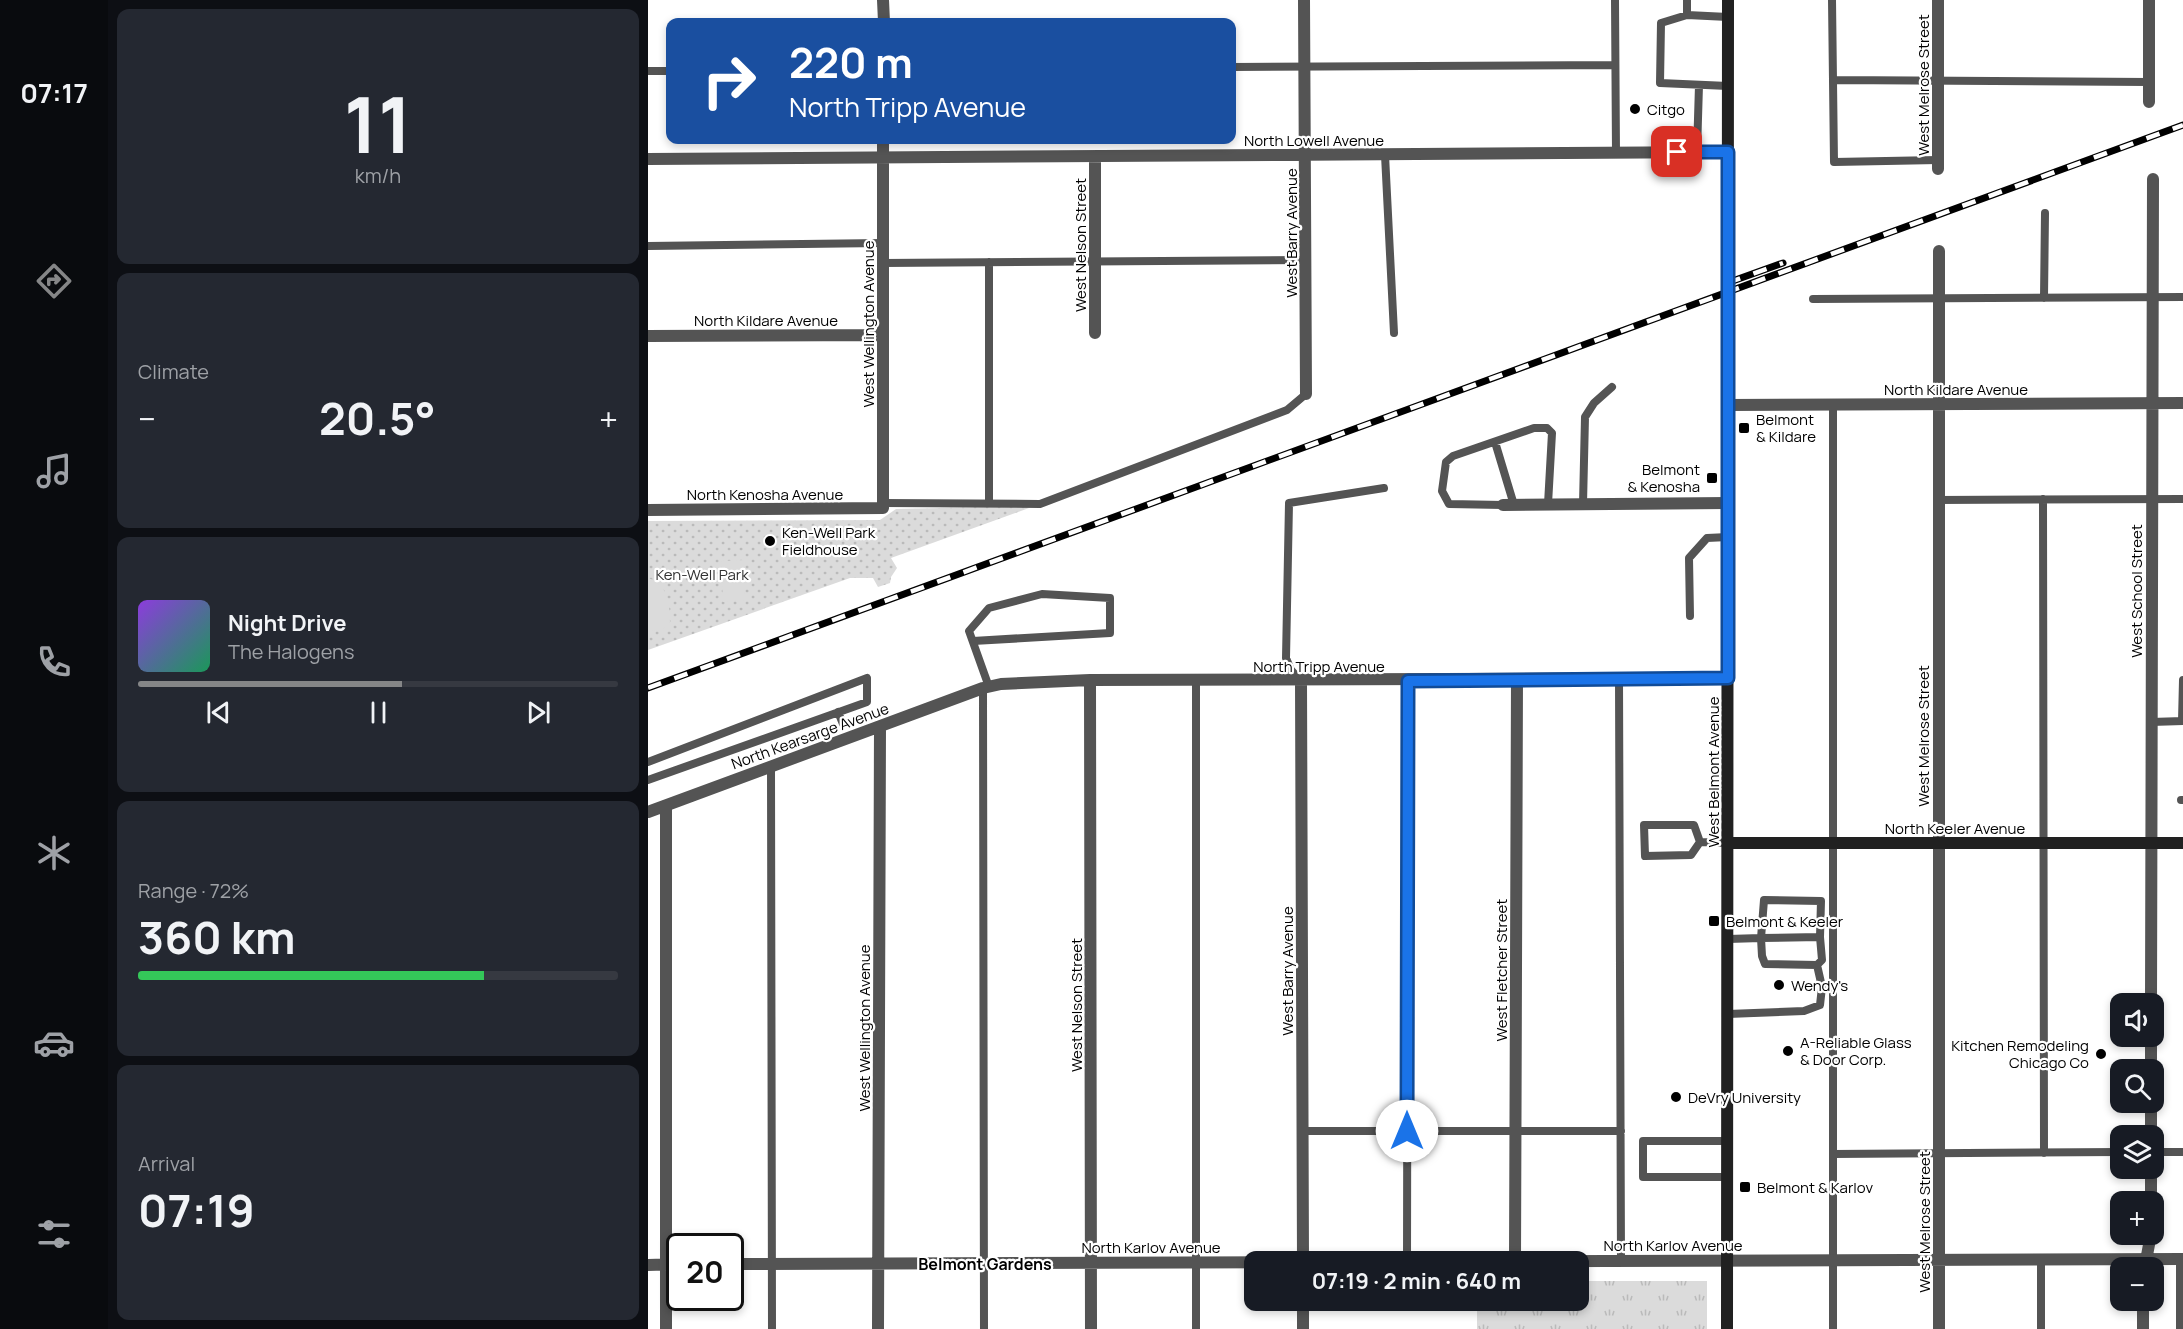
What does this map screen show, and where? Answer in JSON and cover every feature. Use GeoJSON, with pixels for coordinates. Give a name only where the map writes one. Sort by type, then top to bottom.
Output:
{"type":"FeatureCollection","features":[{"type":"Feature","properties":{"kind":"main road","name":"West Belmont Avenue"},"geometry":{"type":"LineString","coordinates":[[1728,0],[1728,1329]]}},
{"type":"Feature","properties":{"kind":"main road","name":"North Keeler Avenue"},"geometry":{"type":"LineString","coordinates":[[1728,843],[2183,843]]}},
{"type":"Feature","properties":{"kind":"street"},"geometry":{"type":"LineString","coordinates":[[883,0],[884,18]]}},
{"type":"Feature","properties":{"kind":"street","name":"West Barry Avenue"},"geometry":{"type":"LineString","coordinates":[[1304,0],[1306,394]]}},
{"type":"Feature","properties":{"kind":"street","name":"West Melrose Street"},"geometry":{"type":"LineString","coordinates":[[1938,0],[1938,165]]}},
{"type":"Feature","properties":{"kind":"street"},"geometry":{"type":"LineString","coordinates":[[2149,102],[2150,0]]}},
{"type":"Feature","properties":{"kind":"street","name":"West Wellington Avenue"},"geometry":{"type":"LineString","coordinates":[[883,506],[884,144]]}},
{"type":"Feature","properties":{"kind":"street","name":"North Lowell Avenue"},"geometry":{"type":"LineString","coordinates":[[648,159],[1728,152]]}},
{"type":"Feature","properties":{"kind":"street","name":"West Nelson Street"},"geometry":{"type":"LineString","coordinates":[[1095,157],[1095,333]]}},
{"type":"Feature","properties":{"kind":"street","name":"West School Street"},"geometry":{"type":"LineString","coordinates":[[2151,993],[2153,179]]}},
{"type":"Feature","properties":{"kind":"street","name":"West Melrose Street"},"geometry":{"type":"LineString","coordinates":[[1939,251],[1937,404],[1939,1329]]}},
{"type":"Feature","properties":{"kind":"street","name":"North Kildare Avenue"},"geometry":{"type":"LineString","coordinates":[[648,336],[883,335]]}},
{"type":"Feature","properties":{"kind":"street","name":"North Kildare Avenue"},"geometry":{"type":"LineString","coordinates":[[1728,405],[2183,403]]}},
{"type":"Feature","properties":{"kind":"street"},"geometry":{"type":"LineString","coordinates":[[1509,505],[1728,502]]}},
{"type":"Feature","properties":{"kind":"street","name":"North Kenosha Avenue"},"geometry":{"type":"LineString","coordinates":[[648,510],[883,506]]}},
{"type":"Feature","properties":{"kind":"street","name":"North Tripp Avenue"},"geometry":{"type":"LineString","coordinates":[[986,687],[1090,681],[1728,678]]}},
{"type":"Feature","properties":{"kind":"street","name":"West Fletcher Street"},"geometry":{"type":"LineString","coordinates":[[1515,1251],[1517,679]]}},
{"type":"Feature","properties":{"kind":"street","name":"West Nelson Street"},"geometry":{"type":"LineString","coordinates":[[1090,681],[1091,1329]]}},
{"type":"Feature","properties":{"kind":"street","name":"West Barry Avenue"},"geometry":{"type":"LineString","coordinates":[[1301,681],[1303,1251]]}},
{"type":"Feature","properties":{"kind":"street","name":"North Kearsarge Avenue"},"geometry":{"type":"LineString","coordinates":[[648,812],[986,687]]}},
{"type":"Feature","properties":{"kind":"street","name":"West Wellington Avenue"},"geometry":{"type":"LineString","coordinates":[[878,1329],[880,726]]}},
{"type":"Feature","properties":{"kind":"street"},"geometry":{"type":"LineString","coordinates":[[666,806],[666,1233]]}},
{"type":"Feature","properties":{"kind":"street","name":"North Karlov Avenue"},"geometry":{"type":"LineString","coordinates":[[1589,1259],[2110,1262]]}},
{"type":"Feature","properties":{"kind":"street","name":"North Karlov Avenue"},"geometry":{"type":"LineString","coordinates":[[2164,1261],[2181,1259]]}},
{"type":"Feature","properties":{"kind":"street","name":"North Karlov Avenue"},"geometry":{"type":"LineString","coordinates":[[744,1264],[1244,1262]]}},
{"type":"Feature","properties":{"kind":"street"},"geometry":{"type":"LineString","coordinates":[[648,1264],[666,1264]]}},
{"type":"Feature","properties":{"kind":"street"},"geometry":{"type":"LineString","coordinates":[[666,1311],[666,1329]]}},
{"type":"Feature","properties":{"kind":"street"},"geometry":{"type":"LineString","coordinates":[[1303,1311],[1303,1329]]}},
{"type":"Feature","properties":{"kind":"street"},"geometry":{"type":"LineString","coordinates":[[2143,1311],[2143,1329]]}},
{"type":"Feature","properties":{"kind":"lane"},"geometry":{"type":"LineString","coordinates":[[1615,0],[1616,153]]}},
{"type":"Feature","properties":{"kind":"lane"},"geometry":{"type":"LineString","coordinates":[[1687,0],[1687,15]]}},
{"type":"Feature","properties":{"kind":"lane"},"geometry":{"type":"LineString","coordinates":[[1832,0],[1834,162],[1938,165]]}},
{"type":"Feature","properties":{"kind":"lane"},"geometry":{"type":"LineString","coordinates":[[1728,16],[1687,15],[1661,24],[1660,82],[1728,86]]}},
{"type":"Feature","properties":{"kind":"lane"},"geometry":{"type":"LineString","coordinates":[[1236,67],[1615,65]]}},
{"type":"Feature","properties":{"kind":"lane"},"geometry":{"type":"LineString","coordinates":[[648,71],[666,71]]}},
{"type":"Feature","properties":{"kind":"lane"},"geometry":{"type":"LineString","coordinates":[[1833,80],[2149,81]]}},
{"type":"Feature","properties":{"kind":"lane"},"geometry":{"type":"LineString","coordinates":[[1697,152],[1699,85]]}},
{"type":"Feature","properties":{"kind":"lane"},"geometry":{"type":"LineString","coordinates":[[1385,155],[1394,333]]}},
{"type":"Feature","properties":{"kind":"lane"},"geometry":{"type":"LineString","coordinates":[[2044,298],[2045,213]]}},
{"type":"Feature","properties":{"kind":"lane"},"geometry":{"type":"LineString","coordinates":[[648,246],[883,243]]}},
{"type":"Feature","properties":{"kind":"lane"},"geometry":{"type":"LineString","coordinates":[[883,263],[1306,260]]}},
{"type":"Feature","properties":{"kind":"lane"},"geometry":{"type":"LineString","coordinates":[[989,262],[989,503]]}},
{"type":"Feature","properties":{"kind":"lane"},"geometry":{"type":"LineString","coordinates":[[1814,299],[2183,297]]}},
{"type":"Feature","properties":{"kind":"lane"},"geometry":{"type":"LineString","coordinates":[[1583,504],[1585,417],[1594,403],[1612,387]]}},
{"type":"Feature","properties":{"kind":"lane"},"geometry":{"type":"LineString","coordinates":[[883,506],[1040,504],[1287,410],[1306,394]]}},
{"type":"Feature","properties":{"kind":"lane"},"geometry":{"type":"LineString","coordinates":[[1833,404],[1833,1329]]}},
{"type":"Feature","properties":{"kind":"lane"},"geometry":{"type":"LineString","coordinates":[[1495,441],[1509,505],[1449,504],[1442,491],[1446,462],[1453,456],[1495,441],[1534,428],[1547,428],[1552,434],[1548,504]]}},
{"type":"Feature","properties":{"kind":"lane"},"geometry":{"type":"LineString","coordinates":[[1301,681],[1291,670],[1286,658],[1289,503],[1384,488]]}},
{"type":"Feature","properties":{"kind":"lane"},"geometry":{"type":"LineString","coordinates":[[2043,499],[2044,1153]]}},
{"type":"Feature","properties":{"kind":"lane"},"geometry":{"type":"LineString","coordinates":[[1937,500],[2183,499]]}},
{"type":"Feature","properties":{"kind":"lane"},"geometry":{"type":"LineString","coordinates":[[1690,616],[1689,558],[1707,538],[1728,537]]}},
{"type":"Feature","properties":{"kind":"lane"},"geometry":{"type":"LineString","coordinates":[[973,641],[1110,633],[1110,598],[1042,594],[989,608],[969,631],[986,687],[984,1329]]}},
{"type":"Feature","properties":{"kind":"lane"},"geometry":{"type":"LineString","coordinates":[[648,762],[867,678],[867,702],[648,780]]}},
{"type":"Feature","properties":{"kind":"lane"},"geometry":{"type":"LineString","coordinates":[[1619,679],[1621,1259]]}},
{"type":"Feature","properties":{"kind":"lane"},"geometry":{"type":"LineString","coordinates":[[2151,722],[2183,721],[2183,680]]}},
{"type":"Feature","properties":{"kind":"lane"},"geometry":{"type":"LineString","coordinates":[[1196,681],[1196,1329]]}},
{"type":"Feature","properties":{"kind":"lane"},"geometry":{"type":"LineString","coordinates":[[1407,1251],[1408,681]]}},
{"type":"Feature","properties":{"kind":"lane"},"geometry":{"type":"LineString","coordinates":[[838,712],[843,724]]}},
{"type":"Feature","properties":{"kind":"lane"},"geometry":{"type":"LineString","coordinates":[[771,767],[771,1329]]}},
{"type":"Feature","properties":{"kind":"lane"},"geometry":{"type":"LineString","coordinates":[[1644,825],[1694,825],[1700,842],[1691,855],[1645,856],[1644,825]]}},
{"type":"Feature","properties":{"kind":"lane"},"geometry":{"type":"LineString","coordinates":[[1700,842],[1728,843]]}},
{"type":"Feature","properties":{"kind":"lane"},"geometry":{"type":"LineString","coordinates":[[1764,900],[1821,901],[1821,937],[1822,960],[1817,965],[1765,964],[1761,938],[1764,900]]}},
{"type":"Feature","properties":{"kind":"lane"},"geometry":{"type":"LineString","coordinates":[[1728,939],[1821,937]]}},
{"type":"Feature","properties":{"kind":"lane"},"geometry":{"type":"LineString","coordinates":[[1728,1014],[1804,1011],[1820,1005],[1822,987],[1817,965]]}},
{"type":"Feature","properties":{"kind":"lane"},"geometry":{"type":"LineString","coordinates":[[1303,1131],[1621,1131]]}},
{"type":"Feature","properties":{"kind":"lane"},"geometry":{"type":"LineString","coordinates":[[1728,1141],[1643,1141],[1644,1177],[1728,1177]]}},
{"type":"Feature","properties":{"kind":"lane"},"geometry":{"type":"LineString","coordinates":[[1833,1154],[2110,1152]]}},
{"type":"Feature","properties":{"kind":"lane"},"geometry":{"type":"LineString","coordinates":[[2164,1152],[2183,1152]]}},
{"type":"Feature","properties":{"kind":"lane"},"geometry":{"type":"LineString","coordinates":[[2180,1329],[2181,1259]]}},
{"type":"Feature","properties":{"kind":"lane"},"geometry":{"type":"LineString","coordinates":[[2041,1260],[2041,1329]]}},
{"type":"Feature","properties":{"kind":"green space","name":"Ken-Well Park"},"geometry":{"type":"Polygon","coordinates":[[[1027,506],[1029,508],[891,558],[897,568],[890,583],[878,587],[873,578],[850,578],[648,650],[648,521],[880,520],[896,509],[1027,506]]]}},
{"type":"Feature","properties":{"kind":"green space"},"geometry":{"type":"Polygon","coordinates":[[[744,560],[745,600],[723,602],[721,561],[744,560]]]}},
{"type":"Feature","properties":{"kind":"green space"},"geometry":{"type":"Polygon","coordinates":[[[648,578],[660,585],[666,595],[670,622],[663,630],[648,631],[648,578]]]}},
{"type":"Feature","properties":{"kind":"green space"},"geometry":{"type":"Polygon","coordinates":[[[1589,1281],[1707,1281],[1707,1329],[1477,1329],[1477,1311],[1589,1311],[1589,1281]]]}},
{"type":"Feature","properties":{"kind":"railway"},"geometry":{"type":"LineString","coordinates":[[648,688],[2183,125]]}},
{"type":"Feature","properties":{"kind":"railway"},"geometry":{"type":"LineString","coordinates":[[1727,283],[1783,263]]}},
{"type":"Feature","properties":{"kind":"place","name":"Citgo"},"geometry":{"type":"Point","coordinates":[1635,109]}},
{"type":"Feature","properties":{"kind":"place","name":"Belmont & Kildare"},"geometry":{"type":"Point","coordinates":[1744,428]}},
{"type":"Feature","properties":{"kind":"place","name":"Belmont & Kenosha"},"geometry":{"type":"Point","coordinates":[1712,478]}},
{"type":"Feature","properties":{"kind":"place","name":"Ken-Well Park Fieldhouse"},"geometry":{"type":"Point","coordinates":[770,541]}},
{"type":"Feature","properties":{"kind":"place","name":"Belmont & Keeler"},"geometry":{"type":"Point","coordinates":[1714,921]}},
{"type":"Feature","properties":{"kind":"place","name":"Wendy's"},"geometry":{"type":"Point","coordinates":[1779,985]}},
{"type":"Feature","properties":{"kind":"place","name":"A-Reliable Glass & Door Corp."},"geometry":{"type":"Point","coordinates":[1788,1051]}},
{"type":"Feature","properties":{"kind":"place","name":"Kitchen Remodeling Chicago Co"},"geometry":{"type":"Point","coordinates":[2101,1054]}},
{"type":"Feature","properties":{"kind":"place","name":"DeVry University"},"geometry":{"type":"Point","coordinates":[1676,1097]}},
{"type":"Feature","properties":{"kind":"place","name":"Belmont & Karlov"},"geometry":{"type":"Point","coordinates":[1745,1187]}},
{"type":"Feature","properties":{"kind":"district","name":"Belmont Gardens"},"geometry":{"type":"Point","coordinates":[985,1264]}},
{"type":"Feature","properties":{"kind":"route"},"geometry":{"type":"LineString","coordinates":[[1407,1131],[1408,681],[1728,678],[1728,152],[1677,152]]}}]}
